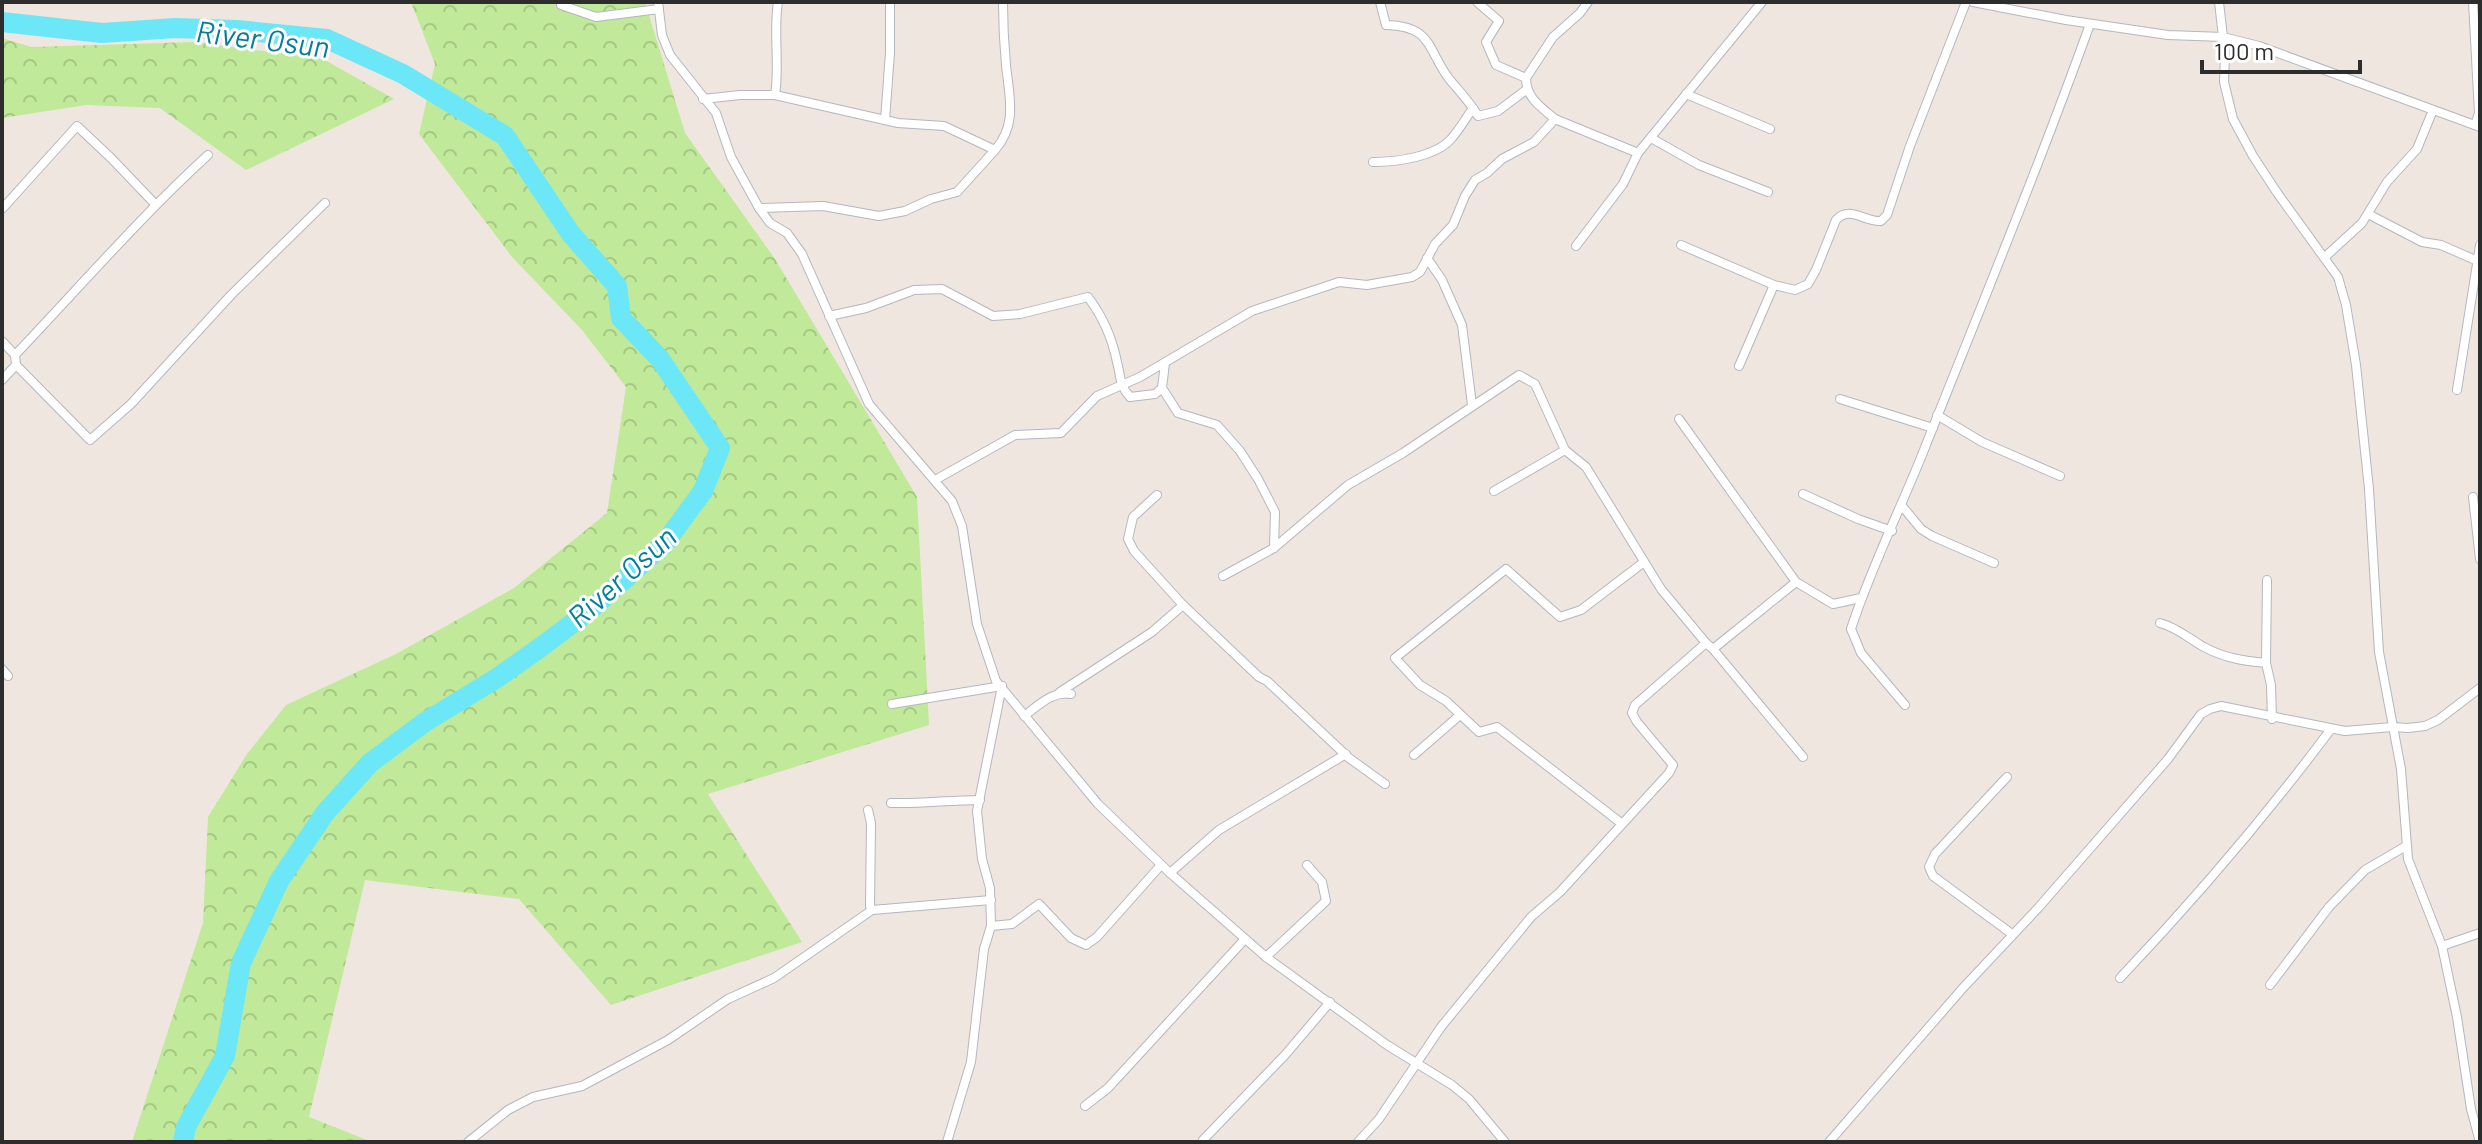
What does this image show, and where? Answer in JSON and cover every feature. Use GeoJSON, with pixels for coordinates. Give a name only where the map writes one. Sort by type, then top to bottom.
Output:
{"type":"FeatureCollection","features":[{"type":"Feature","properties":{"kind":"street"},"geometry":{"type":"LineString","coordinates":[[775,95],[779,71],[774,28],[778,2]]}},
{"type":"Feature","properties":{"kind":"street"},"geometry":{"type":"LineString","coordinates":[[885,120],[890,2]]}},
{"type":"Feature","properties":{"kind":"street"},"geometry":{"type":"LineString","coordinates":[[759,208],[823,206],[879,216],[905,211],[957,192],[1006,138],[1012,99],[1006,68],[1003,2]]}},
{"type":"Feature","properties":{"kind":"street"},"geometry":{"type":"LineString","coordinates":[[1380,2],[1386,25],[1402,26],[1428,40],[1448,78],[1478,116],[1498,111],[1526,90]]}},
{"type":"Feature","properties":{"kind":"street"},"geometry":{"type":"LineString","coordinates":[[1477,2],[1499,21],[1486,42],[1496,65],[1526,78]]}},
{"type":"Feature","properties":{"kind":"street"},"geometry":{"type":"LineString","coordinates":[[1588,2],[1553,37],[1526,78],[1526,90],[1555,119],[1638,153]]}},
{"type":"Feature","properties":{"kind":"street"},"geometry":{"type":"LineString","coordinates":[[1576,246],[1623,184],[1638,153],[1762,2]]}},
{"type":"Feature","properties":{"kind":"street"},"geometry":{"type":"LineString","coordinates":[[1681,245],[1774,285],[1795,290],[1808,284],[1836,220],[1842,214],[1851,212],[1873,221],[1881,221],[1887,215],[1966,2]]}},
{"type":"Feature","properties":{"kind":"street"},"geometry":{"type":"LineString","coordinates":[[1973,2],[2168,35],[2223,37],[2259,46],[2477,126],[2479,113],[2473,2]]}},
{"type":"Feature","properties":{"kind":"street"},"geometry":{"type":"LineString","coordinates":[[2219,2],[2224,82],[2233,119],[2278,194],[2338,277],[2346,305],[2356,365],[2369,489],[2379,652],[2401,769],[2406,846],[2417,887],[2442,946],[2476,1108],[2480,1142]]}},
{"type":"Feature","properties":{"kind":"street"},"geometry":{"type":"LineString","coordinates":[[561,5],[596,17],[658,6],[662,35],[670,55],[716,113],[731,157],[759,208],[770,223],[787,233],[802,254],[869,404],[952,501],[962,526],[977,624],[996,681],[1024,716],[1098,804],[1170,873],[1266,957],[1387,1045],[1416,1061],[1469,1099],[1505,1142]]}},
{"type":"Feature","properties":{"kind":"street"},"geometry":{"type":"LineString","coordinates":[[1905,705],[1855,643],[1851,629],[2044,153],[2090,24]]}},
{"type":"Feature","properties":{"kind":"street"},"geometry":{"type":"LineString","coordinates":[[1686,94],[1770,129]]}},
{"type":"Feature","properties":{"kind":"street"},"geometry":{"type":"LineString","coordinates":[[703,99],[775,95],[898,123],[944,126],[995,150]]}},
{"type":"Feature","properties":{"kind":"street"},"geometry":{"type":"LineString","coordinates":[[1373,162],[1438,150],[1450,141],[1473,108]]}},
{"type":"Feature","properties":{"kind":"street"},"geometry":{"type":"LineString","coordinates":[[2325,257],[2348,238],[2368,214],[2387,182],[2417,149],[2433,110]]}},
{"type":"Feature","properties":{"kind":"street"},"geometry":{"type":"LineString","coordinates":[[935,480],[1015,435],[1061,433],[1097,396],[1165,363],[1252,311],[1339,282],[1367,285],[1402,281],[1420,272],[1435,244],[1453,225],[1475,180],[1502,159],[1534,142],[1555,119]]}},
{"type":"Feature","properties":{"kind":"street"},"geometry":{"type":"LineString","coordinates":[[2,209],[77,126],[155,204]]}},
{"type":"Feature","properties":{"kind":"street"},"geometry":{"type":"LineString","coordinates":[[1651,138],[1699,165],[1768,192]]}},
{"type":"Feature","properties":{"kind":"street"},"geometry":{"type":"LineString","coordinates":[[15,355],[155,204],[208,155]]}},
{"type":"Feature","properties":{"kind":"street"},"geometry":{"type":"LineString","coordinates":[[2,341],[15,355],[16,365],[90,440],[131,404],[231,295],[325,203]]}},
{"type":"Feature","properties":{"kind":"street"},"geometry":{"type":"LineString","coordinates":[[2368,214],[2422,242],[2441,245],[2479,262]]}},
{"type":"Feature","properties":{"kind":"street"},"geometry":{"type":"LineString","coordinates":[[2457,390],[2480,245]]}},
{"type":"Feature","properties":{"kind":"street"},"geometry":{"type":"LineString","coordinates":[[1427,258],[1442,280],[1462,325],[1472,405]]}},
{"type":"Feature","properties":{"kind":"street"},"geometry":{"type":"LineString","coordinates":[[1739,366],[1774,285]]}},
{"type":"Feature","properties":{"kind":"street"},"geometry":{"type":"LineString","coordinates":[[829,316],[866,308],[914,290],[942,289],[993,316],[1020,314],[1088,297],[1103,316],[1118,364],[1120,386],[1130,397],[1155,394],[1162,388]]}},
{"type":"Feature","properties":{"kind":"street"},"geometry":{"type":"LineString","coordinates":[[1165,363],[1162,388],[1178,413],[1217,425],[1240,451],[1275,512],[1274,548]]}},
{"type":"Feature","properties":{"kind":"street"},"geometry":{"type":"LineString","coordinates":[[2,380],[16,365]]}},
{"type":"Feature","properties":{"kind":"street"},"geometry":{"type":"LineString","coordinates":[[1223,576],[1274,548],[1348,485],[1403,453],[1519,375],[1535,384],[1565,450],[1586,467],[1661,589],[1803,757]]}},
{"type":"Feature","properties":{"kind":"street"},"geometry":{"type":"LineString","coordinates":[[1840,399],[1933,428]]}},
{"type":"Feature","properties":{"kind":"street"},"geometry":{"type":"LineString","coordinates":[[1937,415],[1982,442],[2060,476]]}},
{"type":"Feature","properties":{"kind":"street"},"geometry":{"type":"LineString","coordinates":[[1679,419],[1796,582],[1833,604],[1861,598]]}},
{"type":"Feature","properties":{"kind":"street"},"geometry":{"type":"LineString","coordinates":[[1494,491],[1565,450]]}},
{"type":"Feature","properties":{"kind":"street"},"geometry":{"type":"LineString","coordinates":[[1803,494],[1892,531]]}},
{"type":"Feature","properties":{"kind":"street"},"geometry":{"type":"LineString","coordinates":[[1157,495],[1133,517],[1128,539],[1134,551],[1183,605],[1259,677],[1385,784]]}},
{"type":"Feature","properties":{"kind":"street"},"geometry":{"type":"LineString","coordinates":[[2473,497],[2480,559]]}},
{"type":"Feature","properties":{"kind":"street"},"geometry":{"type":"LineString","coordinates":[[1902,506],[1921,529],[1932,536],[1994,563]]}},
{"type":"Feature","properties":{"kind":"street"},"geometry":{"type":"LineString","coordinates":[[1621,823],[1497,727],[1479,732],[1446,701],[1420,685],[1395,658],[1506,569],[1560,617],[1581,610],[1644,562]]}},
{"type":"Feature","properties":{"kind":"street"},"geometry":{"type":"LineString","coordinates":[[2267,580],[2266,663],[2271,685],[2272,719]]}},
{"type":"Feature","properties":{"kind":"street"},"geometry":{"type":"LineString","coordinates":[[1358,1142],[1379,1119],[1416,1061],[1531,917],[1560,892],[1669,773],[1673,765],[1637,722],[1632,713],[1635,705],[1796,582]]}},
{"type":"Feature","properties":{"kind":"street"},"geometry":{"type":"LineString","coordinates":[[1024,716],[1152,632],[1183,605]]}},
{"type":"Feature","properties":{"kind":"street"},"geometry":{"type":"LineString","coordinates":[[2160,623],[2173,626],[2202,646],[2232,659],[2266,663]]}},
{"type":"Feature","properties":{"kind":"street"},"geometry":{"type":"LineString","coordinates":[[892,704],[1002,686]]}},
{"type":"Feature","properties":{"kind":"street"},"geometry":{"type":"LineString","coordinates":[[947,1142],[971,1062],[984,949],[991,926],[991,900],[982,859],[977,811],[1002,686]]}},
{"type":"Feature","properties":{"kind":"street"},"geometry":{"type":"LineString","coordinates":[[1829,1142],[1872,1090],[2039,907],[2158,770],[2201,714],[2221,706],[2272,719],[2345,731],[2425,726],[2438,720],[2480,688]]}},
{"type":"Feature","properties":{"kind":"street"},"geometry":{"type":"LineString","coordinates":[[1060,692],[1071,694]]}},
{"type":"Feature","properties":{"kind":"street"},"geometry":{"type":"LineString","coordinates":[[1414,755],[1460,715]]}},
{"type":"Feature","properties":{"kind":"street"},"geometry":{"type":"LineString","coordinates":[[2120,978],[2171,925],[2274,805],[2331,729]]}},
{"type":"Feature","properties":{"kind":"street"},"geometry":{"type":"LineString","coordinates":[[1170,873],[1219,830],[1346,754]]}},
{"type":"Feature","properties":{"kind":"street"},"geometry":{"type":"LineString","coordinates":[[2007,777],[1935,854],[1929,867],[1933,876],[2012,934]]}},
{"type":"Feature","properties":{"kind":"street"},"geometry":{"type":"LineString","coordinates":[[891,803],[927,805],[941,800],[980,800]]}},
{"type":"Feature","properties":{"kind":"street"},"geometry":{"type":"LineString","coordinates":[[868,810],[871,823],[872,910]]}},
{"type":"Feature","properties":{"kind":"street"},"geometry":{"type":"LineString","coordinates":[[2270,985],[2329,907],[2365,870],[2406,846]]}},
{"type":"Feature","properties":{"kind":"street"},"geometry":{"type":"LineString","coordinates":[[991,926],[1012,924],[1039,904],[1071,938],[1086,945],[1097,937],[1161,865]]}},
{"type":"Feature","properties":{"kind":"street"},"geometry":{"type":"LineString","coordinates":[[1266,957],[1326,901],[1322,882],[1307,865]]}},
{"type":"Feature","properties":{"kind":"street"},"geometry":{"type":"LineString","coordinates":[[468,1142],[508,1110],[533,1097],[582,1086],[668,1040],[728,999],[774,978],[872,910],[991,900]]}},
{"type":"Feature","properties":{"kind":"street"},"geometry":{"type":"LineString","coordinates":[[2442,946],[2480,933]]}},
{"type":"Feature","properties":{"kind":"street"},"geometry":{"type":"LineString","coordinates":[[1085,1106],[1108,1088],[1245,939]]}},
{"type":"Feature","properties":{"kind":"street"},"geometry":{"type":"LineString","coordinates":[[1203,1140],[1285,1055],[1330,1002]]}},
{"type":"Feature","properties":{"kind":"green space"},"geometry":{"type":"Polygon","coordinates":[[[411,2],[645,2],[685,133],[775,259],[917,497],[929,725],[708,794],[802,942],[611,1005],[519,899],[365,880],[309,1117],[372,1142],[132,1142],[203,923],[208,817],[247,754],[286,705],[396,654],[514,588],[607,513],[626,387],[582,330],[512,257],[419,134],[435,64],[411,2]]]}},
{"type":"Feature","properties":{"kind":"green space"},"geometry":{"type":"Polygon","coordinates":[[[2,38],[31,47],[196,42],[323,59],[394,99],[246,170],[160,108],[86,105],[2,118],[2,38]]]}},
{"type":"Feature","properties":{"kind":"waterway","name":"River Osun"},"geometry":{"type":"LineString","coordinates":[[2,22],[102,33],[175,28],[237,30],[327,39],[403,74],[505,136],[571,234],[617,286],[621,318],[660,359],[720,448],[703,491],[664,544],[590,610],[541,647],[425,722],[370,763],[325,813],[279,881],[241,963],[225,1056],[186,1127],[183,1142]]}}]}
